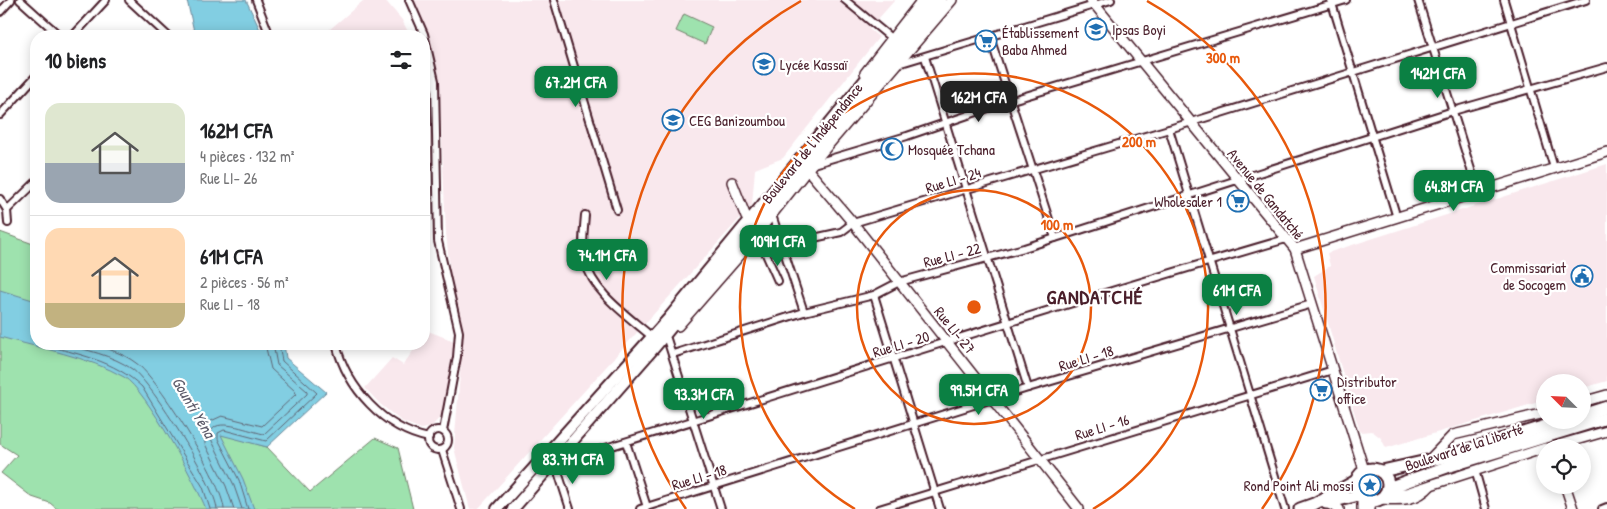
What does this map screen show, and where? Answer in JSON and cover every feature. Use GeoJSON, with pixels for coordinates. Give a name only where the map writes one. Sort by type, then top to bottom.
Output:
{"type":"FeatureCollection","features":[{"type":"Feature","properties":{"kind":"highway"},"geometry":{"type":"LineString","coordinates":[[1591,411],[1607,407]]}},
{"type":"Feature","properties":{"kind":"highway","name":"Boulevard de la Liberté"},"geometry":{"type":"LineString","coordinates":[[1314,504],[1372,499],[1447,467],[1607,418]]}},
{"type":"Feature","properties":{"kind":"highway","name":"Boulevard de la Liberté"},"geometry":{"type":"LineString","coordinates":[[1364,470],[1373,468],[1382,471],[1428,461],[1536,429]]}},
{"type":"Feature","properties":{"kind":"highway"},"geometry":{"type":"LineString","coordinates":[[1364,470],[1356,481],[1372,499],[1388,478],[1382,471]]}},
{"type":"Feature","properties":{"kind":"highway","name":"Boulevard de la Liberté"},"geometry":{"type":"LineString","coordinates":[[1300,509],[1314,504],[1356,481]]}},
{"type":"Feature","properties":{"kind":"main road"},"geometry":{"type":"LineString","coordinates":[[822,139],[931,0]]}},
{"type":"Feature","properties":{"kind":"main road"},"geometry":{"type":"LineString","coordinates":[[822,139],[880,75],[942,0]]}},
{"type":"Feature","properties":{"kind":"main road"},"geometry":{"type":"LineString","coordinates":[[880,75],[920,37]]}},
{"type":"Feature","properties":{"kind":"main road"},"geometry":{"type":"LineString","coordinates":[[822,139],[853,89]]}},
{"type":"Feature","properties":{"kind":"main road","name":"Boulevard de l'Indépendance"},"geometry":{"type":"LineString","coordinates":[[497,509],[672,320],[822,139]]}},
{"type":"Feature","properties":{"kind":"main road","name":"Boulevard de l'Indépendance"},"geometry":{"type":"LineString","coordinates":[[512,509],[558,460],[651,342]]}},
{"type":"Feature","properties":{"kind":"street"},"geometry":{"type":"LineString","coordinates":[[0,12],[11,0]]}},
{"type":"Feature","properties":{"kind":"street"},"geometry":{"type":"LineString","coordinates":[[20,0],[53,30]]}},
{"type":"Feature","properties":{"kind":"street"},"geometry":{"type":"LineString","coordinates":[[78,30],[106,0]]}},
{"type":"Feature","properties":{"kind":"street"},"geometry":{"type":"LineString","coordinates":[[129,0],[162,30]]}},
{"type":"Feature","properties":{"kind":"street"},"geometry":{"type":"LineString","coordinates":[[256,0],[268,30]]}},
{"type":"Feature","properties":{"kind":"street"},"geometry":{"type":"LineString","coordinates":[[409,0],[422,30]]}},
{"type":"Feature","properties":{"kind":"street"},"geometry":{"type":"LineString","coordinates":[[554,0],[617,210]]}},
{"type":"Feature","properties":{"kind":"street"},"geometry":{"type":"LineString","coordinates":[[844,0],[891,38]]}},
{"type":"Feature","properties":{"kind":"street","name":"Boulevard de l'Indépendance"},"geometry":{"type":"LineString","coordinates":[[651,342],[746,217],[853,89],[922,0]]}},
{"type":"Feature","properties":{"kind":"street","name":"Boulevard de l'Indépendance"},"geometry":{"type":"LineString","coordinates":[[651,342],[667,339],[952,0]]}},
{"type":"Feature","properties":{"kind":"street"},"geometry":{"type":"LineString","coordinates":[[896,65],[990,37],[1093,3],[1111,0]]}},
{"type":"Feature","properties":{"kind":"street"},"geometry":{"type":"LineString","coordinates":[[810,167],[1012,100],[1140,63],[1332,2],[1346,0]]}},
{"type":"Feature","properties":{"kind":"street"},"geometry":{"type":"LineString","coordinates":[[1418,0],[1478,192]]}},
{"type":"Feature","properties":{"kind":"street"},"geometry":{"type":"LineString","coordinates":[[1504,0],[1554,168]]}},
{"type":"Feature","properties":{"kind":"street","name":"Rue LI - 24"},"geometry":{"type":"LineString","coordinates":[[782,245],[842,232],[853,223],[1169,129],[1432,46],[1586,0]]}},
{"type":"Feature","properties":{"kind":"street"},"geometry":{"type":"LineString","coordinates":[[1332,2],[1397,218]]}},
{"type":"Feature","properties":{"kind":"street","name":"Avenue de Gandatché"},"geometry":{"type":"LineString","coordinates":[[1093,3],[1140,63],[1190,121],[1294,249],[1364,470]]}},
{"type":"Feature","properties":{"kind":"street"},"geometry":{"type":"LineString","coordinates":[[990,37],[1012,100],[1055,238]]}},
{"type":"Feature","properties":{"kind":"street"},"geometry":{"type":"LineString","coordinates":[[925,57],[947,122],[1028,388]]}},
{"type":"Feature","properties":{"kind":"street"},"geometry":{"type":"LineString","coordinates":[[430,60],[435,81],[438,241],[459,332],[457,357],[443,431],[449,439],[447,446],[442,450]]}},
{"type":"Feature","properties":{"kind":"street","name":"Rue LI - 22"},"geometry":{"type":"LineString","coordinates":[[673,354],[804,312],[874,294],[899,282],[1055,238],[1452,111],[1607,67]]}},
{"type":"Feature","properties":{"kind":"street"},"geometry":{"type":"LineString","coordinates":[[0,115],[30,82]]}},
{"type":"Feature","properties":{"kind":"street"},"geometry":{"type":"LineString","coordinates":[[1169,129],[1285,509]]}},
{"type":"Feature","properties":{"kind":"street"},"geometry":{"type":"LineString","coordinates":[[1294,249],[1607,152]]}},
{"type":"Feature","properties":{"kind":"street","name":"Rue LI- 27"},"geometry":{"type":"LineString","coordinates":[[810,167],[947,343],[1080,509]]}},
{"type":"Feature","properties":{"kind":"street"},"geometry":{"type":"LineString","coordinates":[[732,182],[746,217]]}},
{"type":"Feature","properties":{"kind":"street"},"geometry":{"type":"LineString","coordinates":[[7,210],[30,189]]}},
{"type":"Feature","properties":{"kind":"street"},"geometry":{"type":"LineString","coordinates":[[0,199],[7,210],[8,223]]}},
{"type":"Feature","properties":{"kind":"street"},"geometry":{"type":"LineString","coordinates":[[585,215],[584,255],[594,283],[651,342]]}},
{"type":"Feature","properties":{"kind":"street"},"geometry":{"type":"LineString","coordinates":[[772,215],[804,312]]}},
{"type":"Feature","properties":{"kind":"street"},"geometry":{"type":"LineString","coordinates":[[756,234],[778,280]]}},
{"type":"Feature","properties":{"kind":"street","name":"Rue LI - 20"},"geometry":{"type":"LineString","coordinates":[[558,460],[626,442],[693,420],[762,401],[1008,322],[1286,239]]}},
{"type":"Feature","properties":{"kind":"street"},"geometry":{"type":"LineString","coordinates":[[874,294],[940,509]]}},
{"type":"Feature","properties":{"kind":"street","name":"Rue LI - 18"},"geometry":{"type":"LineString","coordinates":[[643,508],[1028,388],[1312,304]]}},
{"type":"Feature","properties":{"kind":"street"},"geometry":{"type":"LineString","coordinates":[[667,339],[721,509]]}},
{"type":"Feature","properties":{"kind":"street"},"geometry":{"type":"LineString","coordinates":[[338,350],[347,372],[363,397],[376,411],[404,429],[429,438]]}},
{"type":"Feature","properties":{"kind":"street","name":"Rue LI - 16"},"geometry":{"type":"LineString","coordinates":[[879,509],[1333,370]]}},
{"type":"Feature","properties":{"kind":"street"},"geometry":{"type":"LineString","coordinates":[[1591,399],[1607,395]]}},
{"type":"Feature","properties":{"kind":"street","name":"Boulevard de la Liberté"},"geometry":{"type":"LineString","coordinates":[[1428,461],[1453,435],[1536,415]]}},
{"type":"Feature","properties":{"kind":"street"},"geometry":{"type":"LineString","coordinates":[[442,450],[430,447],[429,438],[434,431],[443,431]]}},
{"type":"Feature","properties":{"kind":"street","name":"Boulevard de la Liberté"},"geometry":{"type":"LineString","coordinates":[[1580,439],[1607,431]]}},
{"type":"Feature","properties":{"kind":"street"},"geometry":{"type":"LineString","coordinates":[[626,442],[643,508]]}},
{"type":"Feature","properties":{"kind":"street"},"geometry":{"type":"LineString","coordinates":[[442,450],[461,509]]}},
{"type":"Feature","properties":{"kind":"street","name":"Boulevard de la Liberté"},"geometry":{"type":"LineString","coordinates":[[1372,499],[1400,500],[1413,498],[1425,492],[1432,483],[1536,452]]}},
{"type":"Feature","properties":{"kind":"street"},"geometry":{"type":"LineString","coordinates":[[558,460],[559,475],[570,509]]}},
{"type":"Feature","properties":{"kind":"street"},"geometry":{"type":"LineString","coordinates":[[1476,470],[1486,509]]}},
{"type":"Feature","properties":{"kind":"street"},"geometry":{"type":"LineString","coordinates":[[1568,494],[1573,509]]}},
{"type":"Feature","properties":{"kind":"street"},"geometry":{"type":"LineString","coordinates":[[1326,503],[1339,509]]}},
{"type":"Feature","properties":{"kind":"street"},"geometry":{"type":"LineString","coordinates":[[1602,509],[1607,507]]}},
{"type":"Feature","properties":{"kind":"shaded area"},"geometry":{"type":"Polygon","coordinates":[[[364,0],[385,0],[402,20],[407,30],[329,30],[364,0]]]}},
{"type":"Feature","properties":{"kind":"shaded area"},"geometry":{"type":"Polygon","coordinates":[[[413,0],[895,0],[869,29],[879,37],[783,158],[755,169],[752,205],[478,509],[470,509],[454,448],[463,336],[451,282],[446,233],[439,76],[430,45],[430,30],[426,30],[413,0]]]}},
{"type":"Feature","properties":{"kind":"shaded area"},"geometry":{"type":"Polygon","coordinates":[[[430,75],[433,169],[430,170],[430,75]]]}},
{"type":"Feature","properties":{"kind":"shaded area"},"geometry":{"type":"Polygon","coordinates":[[[1607,164],[1607,381],[1591,386],[1591,374],[1536,374],[1536,403],[1386,448],[1381,438],[1372,431],[1360,432],[1314,276],[1330,266],[1327,253],[1607,164]]]}},
{"type":"Feature","properties":{"kind":"shaded area"},"geometry":{"type":"Polygon","coordinates":[[[430,332],[454,341],[443,414],[431,427],[421,429],[401,421],[380,404],[365,388],[392,358],[403,365],[414,350],[430,350],[430,332]]]}},
{"type":"Feature","properties":{"kind":"green space"},"geometry":{"type":"Polygon","coordinates":[[[684,14],[712,27],[705,44],[676,31],[684,14]]]}},
{"type":"Feature","properties":{"kind":"green space"},"geometry":{"type":"Polygon","coordinates":[[[0,232],[30,243],[30,350],[159,350],[221,434],[267,447],[310,492],[375,438],[398,448],[413,509],[57,509],[50,503],[32,497],[1,473],[17,455],[0,444],[0,232]]]}},
{"type":"Feature","properties":{"kind":"water"},"geometry":{"type":"Polygon","coordinates":[[[187,0],[246,0],[260,30],[194,30],[187,0]]]}},
{"type":"Feature","properties":{"kind":"water"},"geometry":{"type":"Polygon","coordinates":[[[0,290],[30,299],[30,345],[0,337],[0,290]]]}},
{"type":"Feature","properties":{"kind":"water","name":"Gounti Yéna"},"geometry":{"type":"Polygon","coordinates":[[[51,350],[285,350],[286,358],[326,392],[267,447],[221,435],[243,479],[254,509],[206,509],[170,438],[145,399],[124,377],[80,358],[51,350]]]}},
{"type":"Feature","properties":{"kind":"place","name":"Ipsas Boyi"},"geometry":{"type":"Point","coordinates":[1096,29]}},
{"type":"Feature","properties":{"kind":"place","name":"Établissement Baba Ahmed"},"geometry":{"type":"Point","coordinates":[986,41]}},
{"type":"Feature","properties":{"kind":"place","name":"Lycée Kassaï"},"geometry":{"type":"Point","coordinates":[764,64]}},
{"type":"Feature","properties":{"kind":"place","name":"CEG Banizoumbou"},"geometry":{"type":"Point","coordinates":[673,120]}},
{"type":"Feature","properties":{"kind":"place","name":"Mosquée Tchana"},"geometry":{"type":"Point","coordinates":[892,149]}},
{"type":"Feature","properties":{"kind":"place","name":"Wholesaler 1"},"geometry":{"type":"Point","coordinates":[1238,201]}},
{"type":"Feature","properties":{"kind":"place","name":"Commissariat de Socogem"},"geometry":{"type":"Point","coordinates":[1582,276]}},
{"type":"Feature","properties":{"kind":"place","name":"Distributor office"},"geometry":{"type":"Point","coordinates":[1321,390]}},
{"type":"Feature","properties":{"kind":"place","name":"Rond Point Ali mossi"},"geometry":{"type":"Point","coordinates":[1370,485]}},
{"type":"Feature","properties":{"kind":"district","name":"GANDATCHÉ"},"geometry":{"type":"Point","coordinates":[1095,296]}}]}
